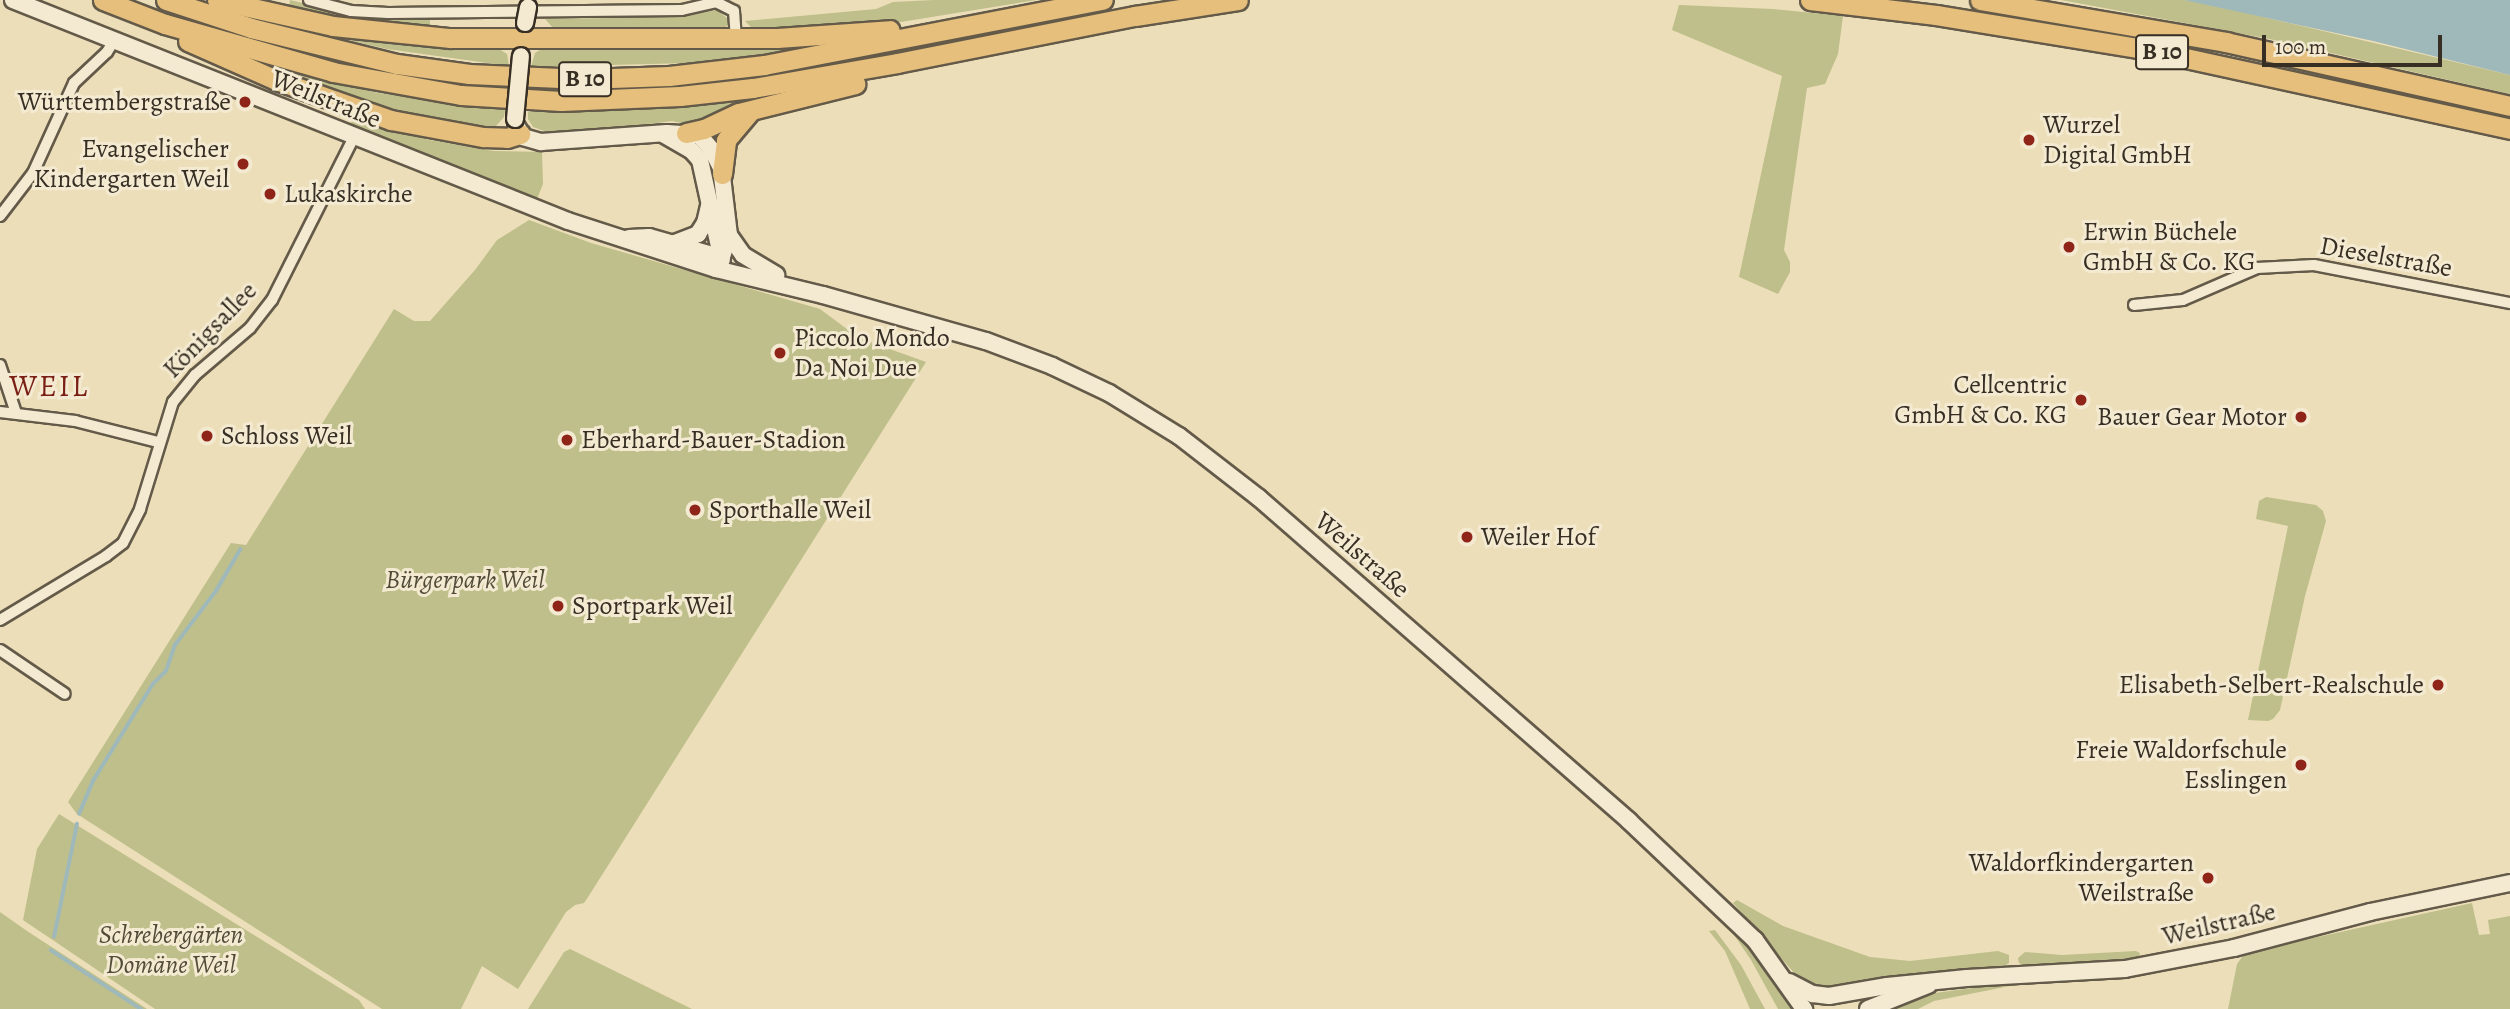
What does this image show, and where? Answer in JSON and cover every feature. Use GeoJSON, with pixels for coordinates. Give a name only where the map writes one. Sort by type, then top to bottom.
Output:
{"type":"FeatureCollection","features":[{"type":"Feature","properties":{"kind":"highway","name":"B 10"},"geometry":{"type":"LineString","coordinates":[[103,0],[165,23],[292,61],[370,80],[461,95],[534,100],[692,95],[897,63],[1122,18],[1238,0]]}},
{"type":"Feature","properties":{"kind":"highway","name":"B 10"},"geometry":{"type":"LineString","coordinates":[[166,0],[251,28],[372,59],[469,74],[537,79],[659,76],[751,66],[1103,0]]}},
{"type":"Feature","properties":{"kind":"highway"},"geometry":{"type":"LineString","coordinates":[[217,0],[376,32],[450,38],[834,37],[931,23],[1009,18]]}},
{"type":"Feature","properties":{"kind":"highway","name":"B 10"},"geometry":{"type":"LineString","coordinates":[[1810,0],[1937,15],[2149,50],[2510,129]]}},
{"type":"Feature","properties":{"kind":"highway","name":"B 10"},"geometry":{"type":"LineString","coordinates":[[1980,0],[2226,42],[2510,106]]}},
{"type":"Feature","properties":{"kind":"highway"},"geometry":{"type":"LineString","coordinates":[[165,23],[192,43],[224,58],[364,112],[468,136],[501,138],[517,127]]}},
{"type":"Feature","properties":{"kind":"highway"},"geometry":{"type":"LineString","coordinates":[[685,133],[704,129],[752,109],[859,83],[897,63]]}},
{"type":"Feature","properties":{"kind":"highway"},"geometry":{"type":"LineString","coordinates":[[722,174],[726,140],[752,109]]}},
{"type":"Feature","properties":{"kind":"main road","name":"Weilstraße"},"geometry":{"type":"LineString","coordinates":[[13,0],[568,221],[744,277],[823,295],[986,341],[1032,358],[1109,393],[1179,436],[1259,498],[1639,830],[1741,926],[1787,981],[1804,1009]]}},
{"type":"Feature","properties":{"kind":"main road"},"geometry":{"type":"LineString","coordinates":[[529,0],[523,39],[517,127],[531,141],[549,142],[661,133],[699,135],[706,141],[722,174],[729,235],[727,249],[720,257],[693,262]]}},
{"type":"Feature","properties":{"kind":"main road"},"geometry":{"type":"LineString","coordinates":[[661,133],[691,150],[701,160],[720,257],[744,277]]}},
{"type":"Feature","properties":{"kind":"main road"},"geometry":{"type":"LineString","coordinates":[[675,243],[698,233],[705,223],[709,203]]}},
{"type":"Feature","properties":{"kind":"main road"},"geometry":{"type":"LineString","coordinates":[[729,235],[743,255],[776,275]]}},
{"type":"Feature","properties":{"kind":"main road","name":"Weilstraße"},"geometry":{"type":"LineString","coordinates":[[623,239],[649,237],[675,243],[776,275],[823,295]]}},
{"type":"Feature","properties":{"kind":"main road","name":"Weilstraße"},"geometry":{"type":"LineString","coordinates":[[1787,981],[1813,994],[1849,994],[1887,986],[1986,976],[2105,971],[2234,948],[2371,912],[2510,883]]}},
{"type":"Feature","properties":{"kind":"main road","name":"Weilstraße"},"geometry":{"type":"LineString","coordinates":[[1868,1009],[1903,998],[1934,982]]}},
{"type":"Feature","properties":{"kind":"main road"},"geometry":{"type":"LineString","coordinates":[[1826,1009],[1849,994]]}},
{"type":"Feature","properties":{"kind":"street"},"geometry":{"type":"LineString","coordinates":[[309,0],[351,11],[388,13],[682,10],[716,2],[734,11],[736,38]]}},
{"type":"Feature","properties":{"kind":"street"},"geometry":{"type":"LineString","coordinates":[[0,216],[33,173],[74,83],[106,54],[114,41]]}},
{"type":"Feature","properties":{"kind":"street","name":"Königsallee"},"geometry":{"type":"LineString","coordinates":[[0,620],[123,543],[140,509],[170,408],[181,390],[250,328],[272,300],[354,137]]}},
{"type":"Feature","properties":{"kind":"street","name":"Dieselstraße"},"geometry":{"type":"LineString","coordinates":[[2134,305],[2183,300],[2257,268],[2314,265],[2510,303]]}},
{"type":"Feature","properties":{"kind":"street"},"geometry":{"type":"LineString","coordinates":[[0,365],[16,413]]}},
{"type":"Feature","properties":{"kind":"street"},"geometry":{"type":"LineString","coordinates":[[0,412],[75,421],[158,442]]}},
{"type":"Feature","properties":{"kind":"street"},"geometry":{"type":"LineString","coordinates":[[0,650],[65,694]]}},
{"type":"Feature","properties":{"kind":"green space"},"geometry":{"type":"Polygon","coordinates":[[[290,0],[357,16],[430,18],[430,27],[330,15],[289,7],[290,0]]]}},
{"type":"Feature","properties":{"kind":"green space"},"geometry":{"type":"Polygon","coordinates":[[[1036,0],[870,27],[756,32],[745,21],[876,9],[893,2],[1036,0]]]}},
{"type":"Feature","properties":{"kind":"green space"},"geometry":{"type":"Polygon","coordinates":[[[2061,0],[2184,0],[2208,4],[2510,75],[2510,94],[2265,38],[2061,0]]]}},
{"type":"Feature","properties":{"kind":"green space"},"geometry":{"type":"Polygon","coordinates":[[[1679,5],[1773,9],[1843,16],[1838,54],[1825,84],[1807,88],[1784,250],[1790,262],[1790,272],[1778,294],[1739,277],[1782,76],[1672,30],[1679,5]]]}},
{"type":"Feature","properties":{"kind":"green space"},"geometry":{"type":"Polygon","coordinates":[[[221,9],[496,47],[507,54],[509,66],[387,49],[298,28],[296,31],[221,9]]]}},
{"type":"Feature","properties":{"kind":"green space"},"geometry":{"type":"Polygon","coordinates":[[[717,10],[728,19],[728,25],[720,32],[554,29],[545,19],[678,17],[717,10]]]}},
{"type":"Feature","properties":{"kind":"green space"},"geometry":{"type":"Polygon","coordinates":[[[828,43],[796,50],[689,63],[531,67],[535,53],[545,47],[828,43]]]}},
{"type":"Feature","properties":{"kind":"green space"},"geometry":{"type":"Polygon","coordinates":[[[241,56],[318,79],[378,93],[505,110],[504,117],[495,127],[482,128],[360,104],[241,56]]]}},
{"type":"Feature","properties":{"kind":"green space"},"geometry":{"type":"Polygon","coordinates":[[[780,93],[695,126],[672,121],[611,129],[547,132],[533,127],[528,119],[528,112],[662,109],[734,102],[780,93]]]}},
{"type":"Feature","properties":{"kind":"green space"},"geometry":{"type":"Polygon","coordinates":[[[353,118],[429,140],[494,151],[542,152],[543,184],[537,199],[349,128],[353,118]]]}},
{"type":"Feature","properties":{"kind":"green space","name":"Sportpark Weil"},"geometry":{"type":"Polygon","coordinates":[[[529,220],[591,243],[820,309],[859,338],[926,362],[590,894],[584,903],[575,905],[566,912],[518,989],[482,966],[461,1009],[382,1009],[77,814],[68,802],[231,543],[246,545],[394,309],[414,321],[430,321],[475,270],[497,240],[529,220]]]}},
{"type":"Feature","properties":{"kind":"green space"},"geometry":{"type":"Polygon","coordinates":[[[2266,497],[2316,505],[2323,511],[2326,521],[2305,596],[2280,710],[2268,721],[2248,720],[2288,526],[2256,519],[2259,501],[2266,497]]]}},
{"type":"Feature","properties":{"kind":"green space","name":"Schrebergärten Domäne Weil"},"geometry":{"type":"Polygon","coordinates":[[[59,814],[359,1000],[365,1009],[155,1009],[23,920],[37,849],[59,814]]]}},
{"type":"Feature","properties":{"kind":"green space"},"geometry":{"type":"Polygon","coordinates":[[[1737,900],[1783,926],[1870,957],[1910,961],[1998,951],[2009,955],[2009,963],[2001,968],[1927,974],[1822,991],[1804,983],[1796,975],[1733,903],[1737,900]]]}},
{"type":"Feature","properties":{"kind":"green space"},"geometry":{"type":"Polygon","coordinates":[[[2472,903],[2479,935],[2490,934],[2488,920],[2510,916],[2510,1009],[2228,1009],[2237,964],[2245,953],[2472,903]]]}},
{"type":"Feature","properties":{"kind":"green space"},"geometry":{"type":"Polygon","coordinates":[[[0,912],[27,931],[147,1009],[0,1009],[0,912]]]}},
{"type":"Feature","properties":{"kind":"green space"},"geometry":{"type":"Polygon","coordinates":[[[1724,920],[1751,952],[1791,1009],[1778,1009],[1751,960],[1724,920]]]}},
{"type":"Feature","properties":{"kind":"green space"},"geometry":{"type":"Polygon","coordinates":[[[1715,930],[1741,965],[1765,1009],[1750,1009],[1725,951],[1709,931],[1715,930]]]}},
{"type":"Feature","properties":{"kind":"green space"},"geometry":{"type":"Polygon","coordinates":[[[570,949],[692,1009],[528,1009],[564,952],[570,949]]]}},
{"type":"Feature","properties":{"kind":"green space"},"geometry":{"type":"Polygon","coordinates":[[[2136,951],[2140,953],[2139,958],[2121,962],[2026,967],[2019,963],[2018,958],[2025,952],[2062,955],[2136,951]]]}},
{"type":"Feature","properties":{"kind":"green space"},"geometry":{"type":"Polygon","coordinates":[[[2010,983],[2010,986],[1934,1001],[1918,1009],[1884,1009],[1935,993],[2010,983]]]}},
{"type":"Feature","properties":{"kind":"water"},"geometry":{"type":"Polygon","coordinates":[[[2184,0],[2510,0],[2510,75],[2373,41],[2184,0]]]}},
{"type":"Feature","properties":{"kind":"waterway"},"geometry":{"type":"LineString","coordinates":[[79,814],[93,781],[153,684],[166,671],[175,645],[216,591],[240,550]]}},
{"type":"Feature","properties":{"kind":"waterway"},"geometry":{"type":"LineString","coordinates":[[54,937],[77,824]]}},
{"type":"Feature","properties":{"kind":"waterway"},"geometry":{"type":"LineString","coordinates":[[51,950],[141,1009]]}},
{"type":"Feature","properties":{"kind":"place","name":"Württembergstraße"},"geometry":{"type":"Point","coordinates":[245,102]}},
{"type":"Feature","properties":{"kind":"place","name":"Wurzel Digital GmbH"},"geometry":{"type":"Point","coordinates":[2029,140]}},
{"type":"Feature","properties":{"kind":"place","name":"Evangelischer Kindergarten Weil"},"geometry":{"type":"Point","coordinates":[243,164]}},
{"type":"Feature","properties":{"kind":"place","name":"Lukaskirche"},"geometry":{"type":"Point","coordinates":[270,194]}},
{"type":"Feature","properties":{"kind":"place","name":"Erwin Büchele GmbH & Co. KG"},"geometry":{"type":"Point","coordinates":[2069,247]}},
{"type":"Feature","properties":{"kind":"place","name":"Piccolo Mondo Da Noi Due"},"geometry":{"type":"Point","coordinates":[780,353]}},
{"type":"Feature","properties":{"kind":"place","name":"Cellcentric GmbH & Co. KG"},"geometry":{"type":"Point","coordinates":[2081,400]}},
{"type":"Feature","properties":{"kind":"place","name":"Bauer Gear Motor"},"geometry":{"type":"Point","coordinates":[2301,417]}},
{"type":"Feature","properties":{"kind":"place","name":"Schloss Weil"},"geometry":{"type":"Point","coordinates":[207,436]}},
{"type":"Feature","properties":{"kind":"place","name":"Eberhard-Bauer-Stadion"},"geometry":{"type":"Point","coordinates":[567,440]}},
{"type":"Feature","properties":{"kind":"place","name":"Sporthalle Weil"},"geometry":{"type":"Point","coordinates":[695,510]}},
{"type":"Feature","properties":{"kind":"place","name":"Weiler Hof"},"geometry":{"type":"Point","coordinates":[1467,537]}},
{"type":"Feature","properties":{"kind":"place","name":"Sportpark Weil"},"geometry":{"type":"Point","coordinates":[558,606]}},
{"type":"Feature","properties":{"kind":"place","name":"Elisabeth-Selbert-Realschule"},"geometry":{"type":"Point","coordinates":[2438,685]}},
{"type":"Feature","properties":{"kind":"place","name":"Freie Waldorfschule Esslingen"},"geometry":{"type":"Point","coordinates":[2301,765]}},
{"type":"Feature","properties":{"kind":"place","name":"Waldorfkindergarten Weilstraße"},"geometry":{"type":"Point","coordinates":[2208,878]}},
{"type":"Feature","properties":{"kind":"district","name":"WEIL"},"geometry":{"type":"Point","coordinates":[49,386]}},
{"type":"Feature","properties":{"kind":"park label","name":"Bürgerpark Weil"},"geometry":{"type":"Point","coordinates":[465,580]}}]}
